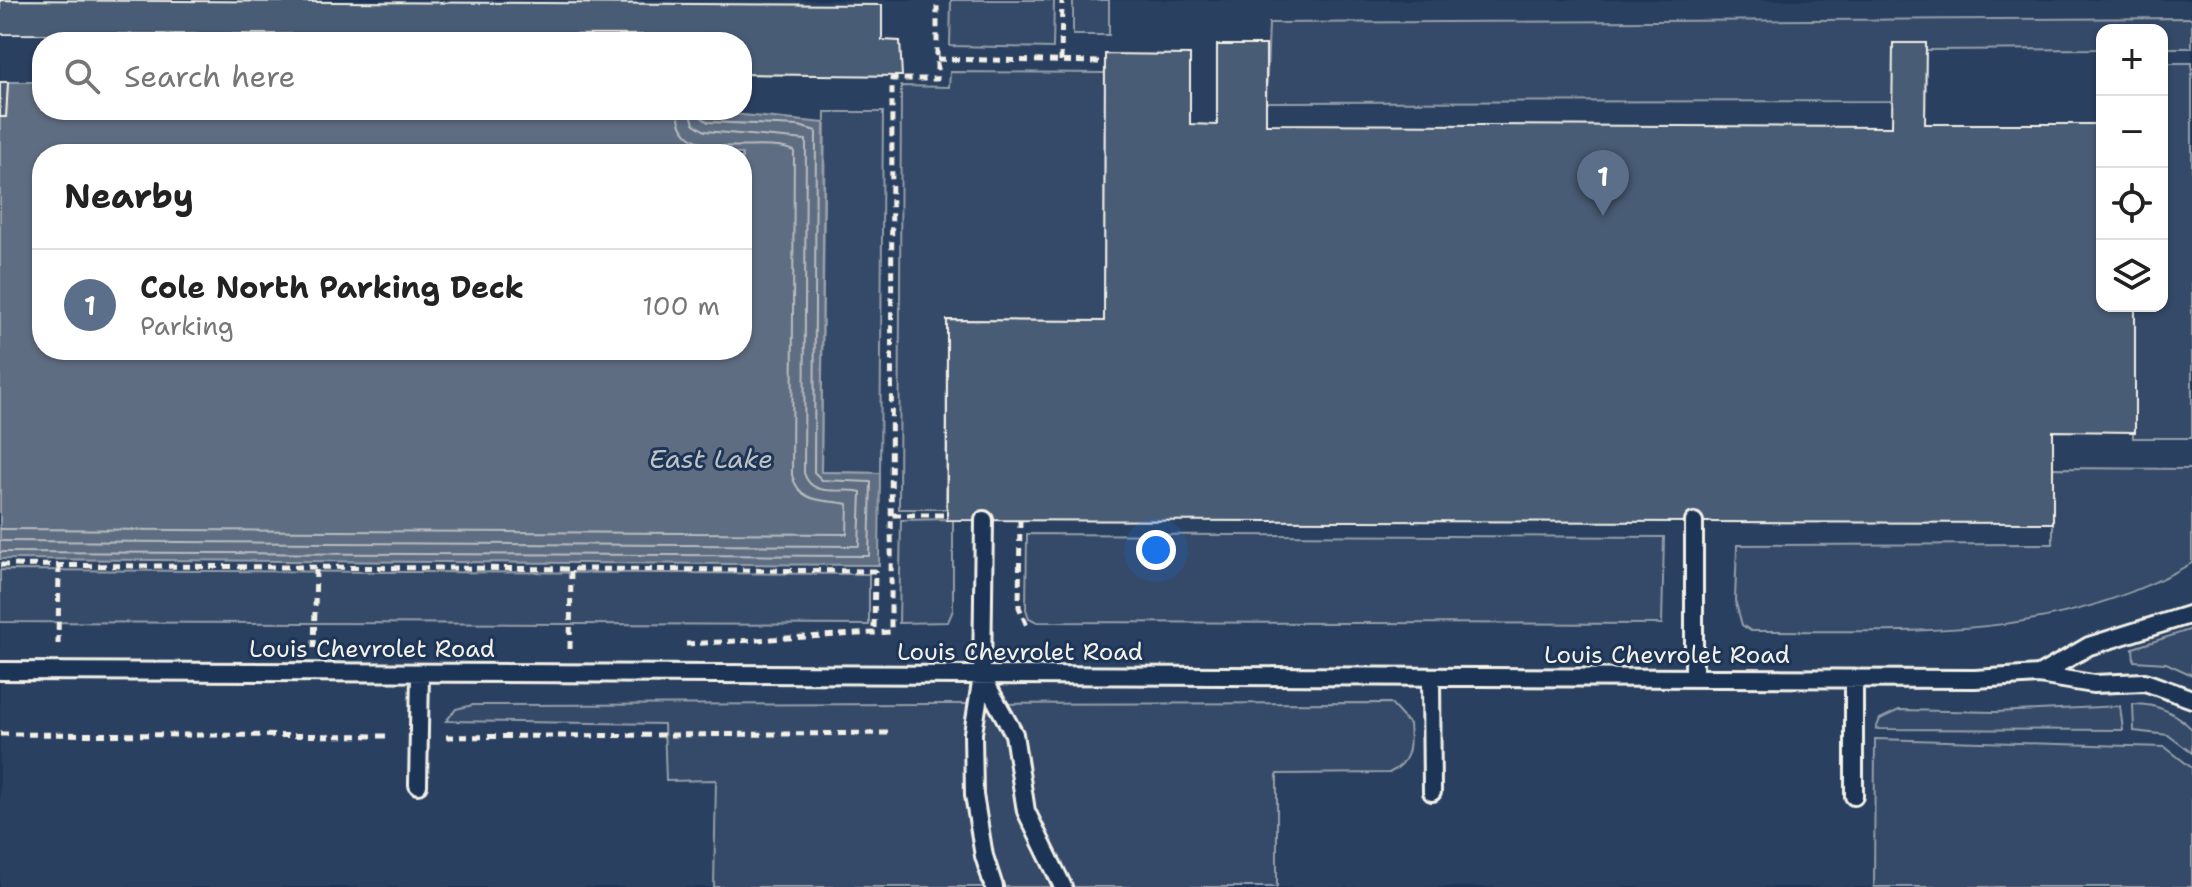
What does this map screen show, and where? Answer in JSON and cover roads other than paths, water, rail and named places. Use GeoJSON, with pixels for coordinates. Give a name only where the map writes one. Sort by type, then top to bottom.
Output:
{"type":"FeatureCollection","features":[{"type":"Feature","properties":{"kind":"lane"},"geometry":{"type":"LineString","coordinates":[[984,520],[982,676],[973,733],[974,795],[984,856],[994,887]]}},
{"type":"Feature","properties":{"kind":"lane"},"geometry":{"type":"LineString","coordinates":[[1694,522],[1694,678]]}},
{"type":"Feature","properties":{"kind":"lane","name":"Louis Chevrolet Road"},"geometry":{"type":"LineString","coordinates":[[2039,675],[2089,646],[2192,614]]}},
{"type":"Feature","properties":{"kind":"lane","name":"Louis Chevrolet Road"},"geometry":{"type":"LineString","coordinates":[[0,671],[1431,679],[1975,679],[2039,675],[2093,684],[2145,682],[2192,699]]}},
{"type":"Feature","properties":{"kind":"lane"},"geometry":{"type":"LineString","coordinates":[[418,785],[420,673]]}},
{"type":"Feature","properties":{"kind":"lane"},"geometry":{"type":"LineString","coordinates":[[982,676],[1014,734],[1026,811],[1063,887]]}},
{"type":"Feature","properties":{"kind":"lane"},"geometry":{"type":"LineString","coordinates":[[1431,679],[1432,792]]}},
{"type":"Feature","properties":{"kind":"lane"},"geometry":{"type":"LineString","coordinates":[[1854,679],[1854,796]]}},
{"type":"Feature","properties":{"kind":"water","name":"East Lake"},"geometry":{"type":"Polygon","coordinates":[[[8,82],[32,82],[32,120],[752,120],[752,116],[824,123],[821,472],[880,473],[879,565],[0,559],[0,117],[6,117],[8,82]]]}},
{"type":"Feature","properties":{"kind":"place","name":"Cole North Parking Deck"},"geometry":{"type":"Point","coordinates":[1603,216]}}]}
